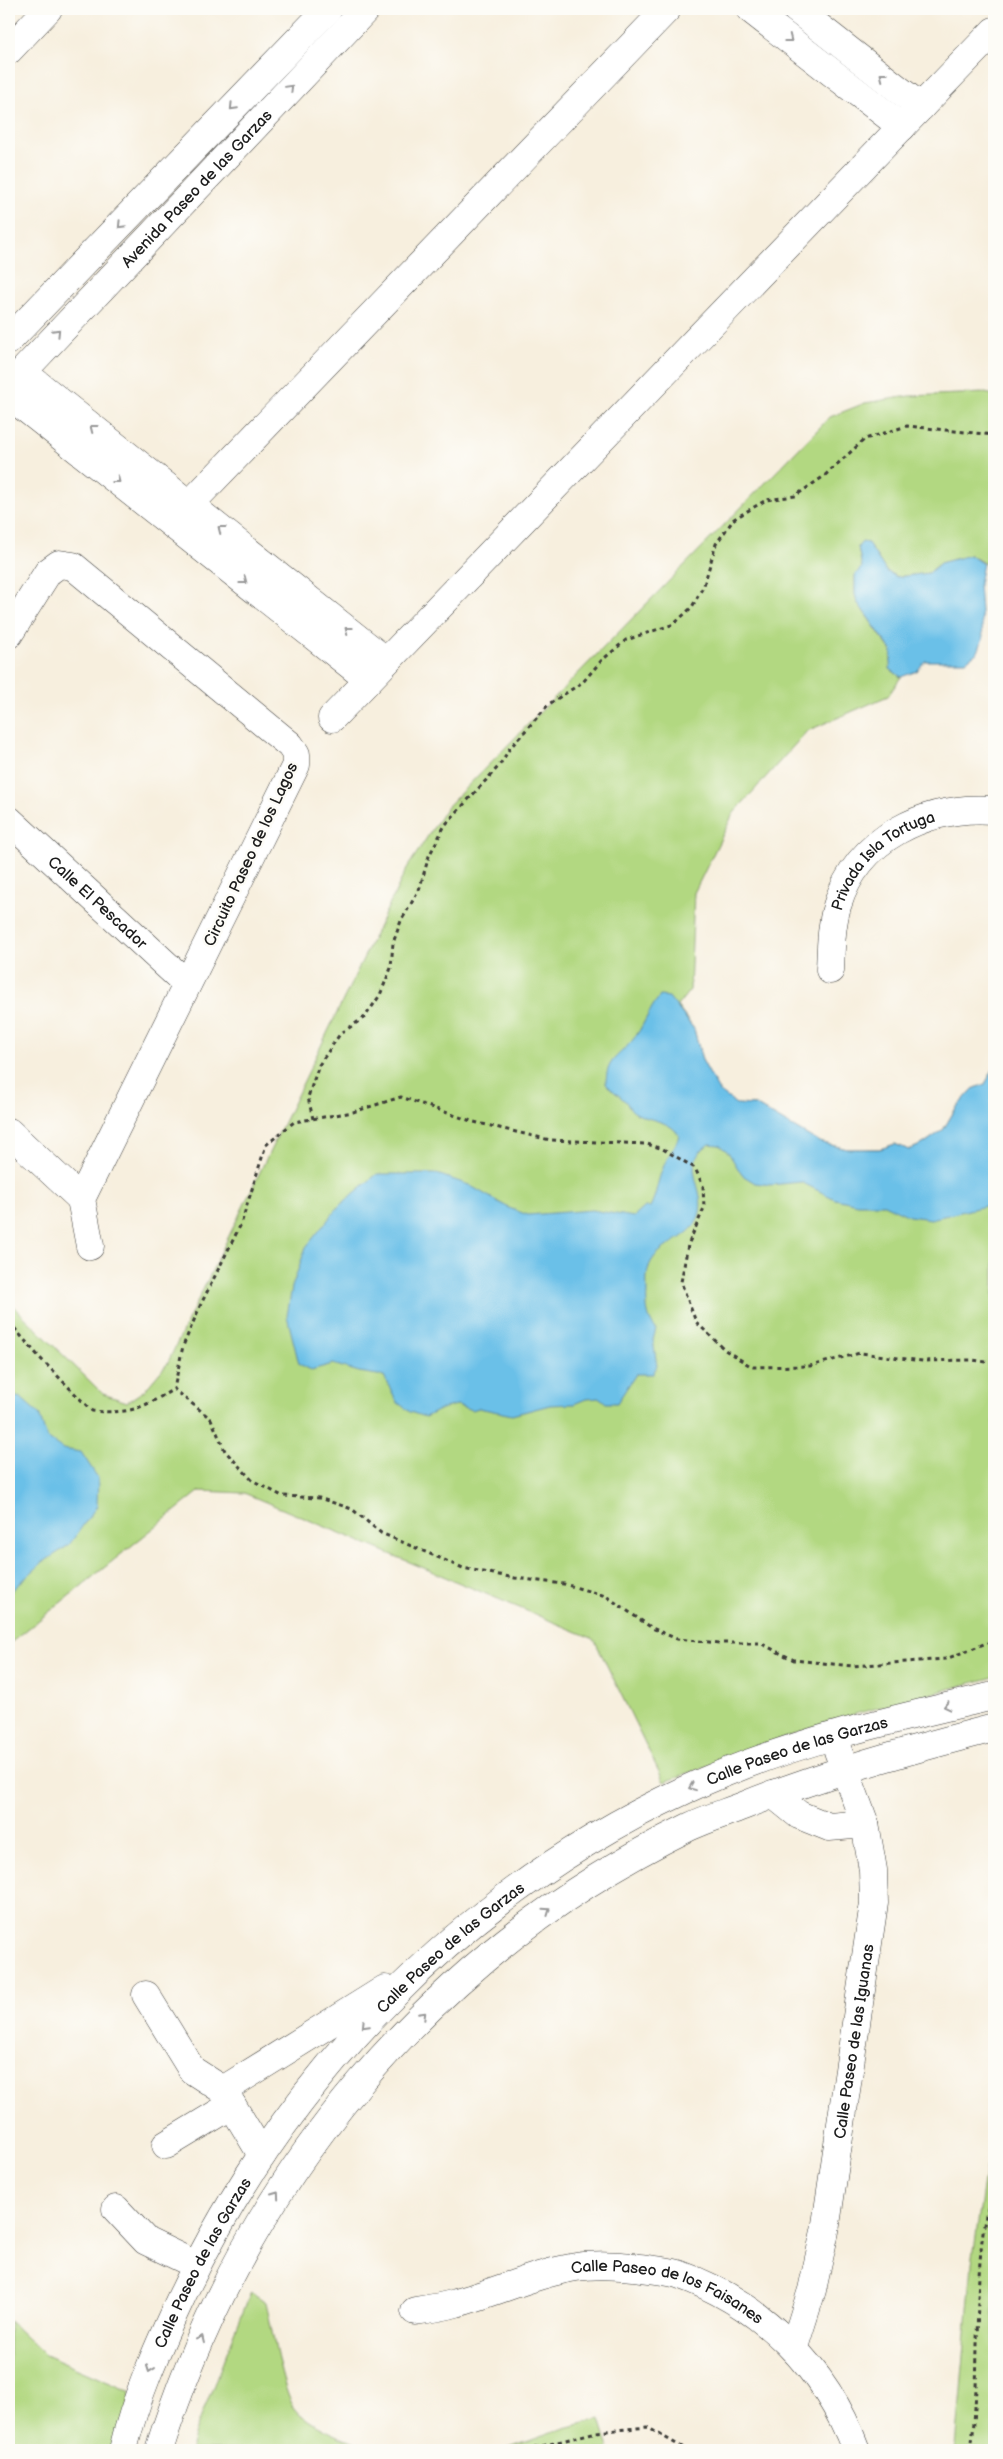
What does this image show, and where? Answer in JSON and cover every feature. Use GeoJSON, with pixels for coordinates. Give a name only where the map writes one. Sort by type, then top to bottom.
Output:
{"type":"FeatureCollection","features":[{"type":"Feature","properties":{"kind":"street"},"geometry":{"type":"LineString","coordinates":[[9,50],[48,9]]}},
{"type":"Feature","properties":{"kind":"street","name":"Avenida Paseo de las Garzas"},"geometry":{"type":"LineString","coordinates":[[9,340],[328,9]]}},
{"type":"Feature","properties":{"kind":"street","name":"Avenida Paseo de las Garzas"},"geometry":{"type":"LineString","coordinates":[[9,396],[17,391],[19,364],[366,9]]}},
{"type":"Feature","properties":{"kind":"street"},"geometry":{"type":"LineString","coordinates":[[182,515],[667,9]]}},
{"type":"Feature","properties":{"kind":"street"},"geometry":{"type":"LineString","coordinates":[[750,9],[902,127]]}},
{"type":"Feature","properties":{"kind":"street"},"geometry":{"type":"LineString","coordinates":[[796,9],[921,106]]}},
{"type":"Feature","properties":{"kind":"street"},"geometry":{"type":"LineString","coordinates":[[332,718],[994,31]]}},
{"type":"Feature","properties":{"kind":"street"},"geometry":{"type":"LineString","coordinates":[[19,364],[182,515]]}},
{"type":"Feature","properties":{"kind":"street"},"geometry":{"type":"LineString","coordinates":[[9,396],[182,515],[377,670]]}},
{"type":"Feature","properties":{"kind":"street","name":"Circuito Paseo de los Lagos"},"geometry":{"type":"LineString","coordinates":[[9,634],[48,572],[59,564],[73,566],[290,745],[296,754],[296,765],[81,1198]]}},
{"type":"Feature","properties":{"kind":"street","name":"Privada Isla Tortuga"},"geometry":{"type":"LineString","coordinates":[[830,970],[832,930],[838,904],[849,880],[864,858],[881,842],[901,828],[930,816],[948,811],[994,810]]}},
{"type":"Feature","properties":{"kind":"street","name":"Calle El Pescador"},"geometry":{"type":"LineString","coordinates":[[9,820],[187,984]]}},
{"type":"Feature","properties":{"kind":"street"},"geometry":{"type":"LineString","coordinates":[[9,1132],[81,1198],[90,1246]]}},
{"type":"Feature","properties":{"kind":"street","name":"Calle Paseo de las Garzas"},"geometry":{"type":"LineString","coordinates":[[123,2450],[159,2346],[196,2265],[241,2188],[299,2104],[351,2040],[420,1967],[483,1914],[550,1866],[608,1830],[685,1790],[775,1754],[833,1735],[994,1696]]}},
{"type":"Feature","properties":{"kind":"street","name":"Calle Paseo de las Garzas"},"geometry":{"type":"LineString","coordinates":[[159,2450],[191,2360],[234,2270],[272,2201],[324,2129],[380,2058],[444,1994],[506,1939],[614,1868],[690,1827],[844,1768],[994,1728]]}},
{"type":"Feature","properties":{"kind":"street","name":"Calle Paseo de las Iguanas"},"geometry":{"type":"LineString","coordinates":[[794,2347],[812,2290],[825,2231],[874,1903],[873,1870],[865,1824],[833,1735]]}},
{"type":"Feature","properties":{"kind":"street"},"geometry":{"type":"LineString","coordinates":[[773,1794],[799,1815],[829,1827],[865,1824]]}},
{"type":"Feature","properties":{"kind":"street"},"geometry":{"type":"LineString","coordinates":[[550,1866],[569,1896]]}},
{"type":"Feature","properties":{"kind":"street"},"geometry":{"type":"LineString","coordinates":[[166,2145],[227,2098],[420,1967]]}},
{"type":"Feature","properties":{"kind":"street"},"geometry":{"type":"LineString","coordinates":[[146,1995],[192,2070],[227,2098],[262,2155]]}},
{"type":"Feature","properties":{"kind":"street"},"geometry":{"type":"LineString","coordinates":[[116,2209],[146,2241],[196,2265]]}},
{"type":"Feature","properties":{"kind":"street","name":"Calle Paseo de los Faisanes"},"geometry":{"type":"LineString","coordinates":[[415,2311],[455,2304],[538,2275],[578,2267],[610,2265],[676,2274],[700,2284],[753,2313],[794,2347],[835,2406],[856,2450]]}},
{"type":"Feature","properties":{"kind":"path"},"geometry":{"type":"LineString","coordinates":[[313,1119],[308,1097],[319,1065],[340,1034],[365,1017],[380,995],[391,968],[393,943],[401,921],[419,890],[429,856],[445,826],[499,766],[510,748],[549,704],[583,682],[601,661],[626,640],[674,624],[692,607],[704,585],[716,544],[734,519],[766,500],[795,496],[823,477],[865,440],[907,426],[994,435]]}},
{"type":"Feature","properties":{"kind":"path"},"geometry":{"type":"LineString","coordinates":[[9,1322],[40,1358],[92,1411],[122,1413],[148,1405],[174,1389],[183,1346],[201,1304],[241,1224],[266,1145],[294,1122],[353,1112],[401,1096],[474,1122],[550,1140],[647,1144],[663,1149],[695,1168],[703,1186],[704,1208],[688,1244],[681,1282],[696,1322],[725,1350],[752,1367],[810,1366],[860,1353],[923,1361],[972,1360],[994,1363]]}},
{"type":"Feature","properties":{"kind":"path"},"geometry":{"type":"LineString","coordinates":[[174,1389],[211,1419],[225,1451],[252,1480],[282,1496],[319,1498],[352,1509],[381,1533],[463,1568],[515,1578],[564,1584],[606,1596],[652,1628],[678,1639],[720,1643],[760,1643],[794,1660],[852,1666],[946,1660],[994,1640]]}},
{"type":"Feature","properties":{"kind":"path"},"geometry":{"type":"LineString","coordinates":[[971,2450],[977,2406],[977,2326],[984,2224],[994,2188]]}},
{"type":"Feature","properties":{"kind":"path"},"geometry":{"type":"LineString","coordinates":[[527,2450],[596,2432],[647,2427],[687,2450]]}},
{"type":"Feature","properties":{"kind":"path"},"geometry":{"type":"LineString","coordinates":[[558,2442],[561,2450]]}},
{"type":"Feature","properties":{"kind":"green space"},"geometry":{"type":"Polygon","coordinates":[[[985,393],[994,395],[994,569],[970,555],[940,563],[929,573],[897,577],[886,571],[868,543],[858,547],[862,568],[855,575],[857,602],[892,652],[890,669],[901,677],[888,696],[807,731],[733,814],[694,893],[690,990],[677,1006],[694,1029],[702,1060],[719,1092],[736,1104],[755,1105],[819,1142],[847,1149],[880,1149],[895,1144],[909,1150],[923,1144],[943,1130],[956,1108],[973,1089],[985,1084],[994,1068],[994,1677],[825,1722],[664,1782],[594,1639],[244,1493],[200,1491],[9,1644],[9,1302],[103,1394],[127,1402],[145,1390],[167,1364],[407,868],[447,807],[830,417],[865,403],[909,396],[985,393]]]}},
{"type":"Feature","properties":{"kind":"green space"},"geometry":{"type":"Polygon","coordinates":[[[994,2113],[994,2450],[952,2450],[956,2447],[972,2264],[994,2113]]]}},
{"type":"Feature","properties":{"kind":"green space"},"geometry":{"type":"Polygon","coordinates":[[[251,2292],[266,2302],[285,2387],[294,2407],[300,2414],[319,2426],[371,2450],[190,2450],[195,2432],[251,2292]]]}},
{"type":"Feature","properties":{"kind":"green space"},"geometry":{"type":"Polygon","coordinates":[[[9,2321],[45,2355],[131,2392],[117,2450],[9,2450],[9,2321]]]}},
{"type":"Feature","properties":{"kind":"green space"},"geometry":{"type":"Polygon","coordinates":[[[600,2419],[609,2448],[605,2450],[504,2450],[565,2428],[600,2419]]]}},
{"type":"Feature","properties":{"kind":"water"},"geometry":{"type":"Polygon","coordinates":[[[862,542],[868,543],[886,571],[897,577],[929,573],[940,563],[970,555],[983,564],[979,584],[983,638],[978,652],[966,661],[925,661],[917,671],[901,677],[890,669],[892,651],[857,602],[855,594],[855,575],[862,567],[858,547],[862,542]]]}},
{"type":"Feature","properties":{"kind":"water"},"geometry":{"type":"Polygon","coordinates":[[[660,996],[669,997],[694,1029],[702,1060],[719,1091],[736,1104],[755,1105],[819,1142],[847,1149],[880,1149],[895,1144],[909,1150],[923,1144],[943,1130],[956,1108],[973,1089],[985,1084],[994,1068],[994,1204],[931,1219],[909,1216],[884,1204],[858,1204],[835,1199],[801,1182],[771,1185],[755,1183],[742,1175],[728,1152],[719,1145],[709,1144],[695,1161],[695,1178],[701,1206],[695,1225],[689,1232],[657,1254],[648,1270],[647,1307],[649,1317],[656,1329],[653,1340],[657,1366],[653,1374],[636,1374],[617,1403],[606,1403],[600,1398],[586,1399],[574,1404],[550,1405],[512,1415],[479,1408],[472,1410],[457,1405],[441,1409],[425,1417],[410,1412],[397,1402],[384,1376],[359,1372],[333,1364],[311,1370],[299,1364],[287,1316],[292,1287],[306,1247],[339,1206],[377,1174],[437,1174],[469,1185],[509,1208],[528,1215],[592,1210],[634,1217],[645,1207],[650,1207],[659,1178],[679,1135],[670,1126],[634,1112],[606,1084],[606,1076],[610,1064],[635,1037],[660,996]]]}},
{"type":"Feature","properties":{"kind":"water"},"geometry":{"type":"Polygon","coordinates":[[[9,1395],[21,1398],[39,1414],[47,1438],[63,1449],[81,1452],[98,1478],[97,1506],[69,1545],[42,1563],[9,1593],[9,1395]]]}}]}
